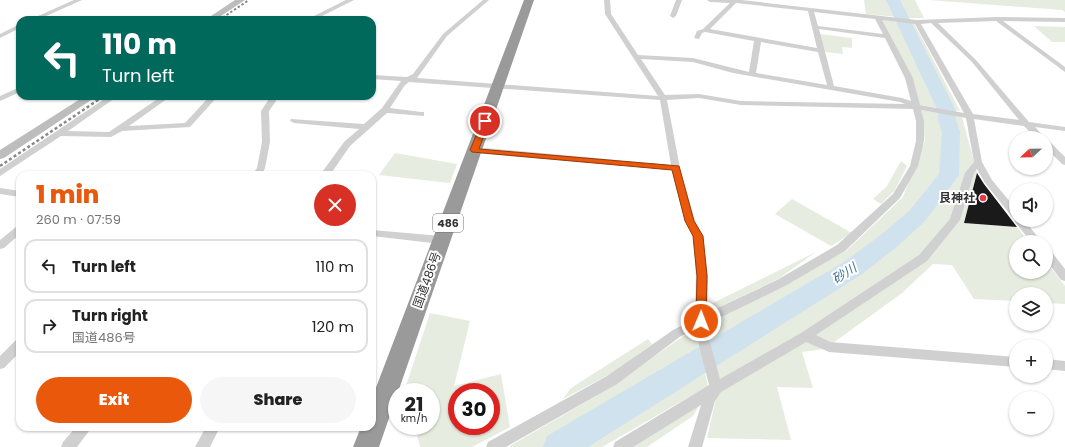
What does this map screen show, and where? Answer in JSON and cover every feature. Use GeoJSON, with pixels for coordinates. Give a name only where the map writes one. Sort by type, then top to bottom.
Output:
{"type":"FeatureCollection","features":[{"type":"Feature","properties":{"kind":"highway","name":"国道486号"},"geometry":{"type":"LineString","coordinates":[[376,419],[529,0]]}},
{"type":"Feature","properties":{"kind":"highway","name":"国道486号"},"geometry":{"type":"LineString","coordinates":[[366,447],[372,431]]}},
{"type":"Feature","properties":{"kind":"street"},"geometry":{"type":"LineString","coordinates":[[40,16],[79,0]]}},
{"type":"Feature","properties":{"kind":"street"},"geometry":{"type":"LineString","coordinates":[[215,16],[241,0]]}},
{"type":"Feature","properties":{"kind":"street"},"geometry":{"type":"LineString","coordinates":[[317,16],[351,0]]}},
{"type":"Feature","properties":{"kind":"street"},"geometry":{"type":"LineString","coordinates":[[328,171],[347,144],[385,110],[402,84],[416,76],[445,35],[486,0]]}},
{"type":"Feature","properties":{"kind":"street"},"geometry":{"type":"LineString","coordinates":[[607,0],[608,14],[663,98],[676,168],[690,221],[698,236],[702,276],[701,326],[716,388],[709,399],[695,447]]}},
{"type":"Feature","properties":{"kind":"street"},"geometry":{"type":"LineString","coordinates":[[673,16],[679,0]]}},
{"type":"Feature","properties":{"kind":"street"},"geometry":{"type":"LineString","coordinates":[[710,0],[736,0],[917,22],[997,19],[1065,20]]}},
{"type":"Feature","properties":{"kind":"street"},"geometry":{"type":"LineString","coordinates":[[697,38],[700,32],[705,30],[736,0]]}},
{"type":"Feature","properties":{"kind":"street"},"geometry":{"type":"LineString","coordinates":[[784,7],[786,0]]}},
{"type":"Feature","properties":{"kind":"street"},"geometry":{"type":"LineString","coordinates":[[811,10],[820,50],[831,87]]}},
{"type":"Feature","properties":{"kind":"street"},"geometry":{"type":"LineString","coordinates":[[493,447],[612,380],[677,333],[701,326],[781,283],[841,248],[897,196],[914,166],[920,141],[920,121],[909,78],[878,18]]}},
{"type":"Feature","properties":{"kind":"street"},"geometry":{"type":"LineString","coordinates":[[997,19],[1065,70]]}},
{"type":"Feature","properties":{"kind":"street"},"geometry":{"type":"LineString","coordinates":[[917,22],[967,116],[978,162],[988,181],[1009,207]]}},
{"type":"Feature","properties":{"kind":"street"},"geometry":{"type":"LineString","coordinates":[[934,22],[974,61],[1034,131]]}},
{"type":"Feature","properties":{"kind":"street"},"geometry":{"type":"LineString","coordinates":[[0,36],[16,28]]}},
{"type":"Feature","properties":{"kind":"street"},"geometry":{"type":"LineString","coordinates":[[815,28],[889,37]]}},
{"type":"Feature","properties":{"kind":"street"},"geometry":{"type":"LineString","coordinates":[[705,30],[820,50]]}},
{"type":"Feature","properties":{"kind":"street"},"geometry":{"type":"LineString","coordinates":[[752,74],[758,39]]}},
{"type":"Feature","properties":{"kind":"street"},"geometry":{"type":"LineString","coordinates":[[636,56],[688,59],[733,71],[902,100],[917,107]]}},
{"type":"Feature","properties":{"kind":"street"},"geometry":{"type":"LineString","coordinates":[[376,77],[663,98],[699,96],[741,103],[917,107],[967,116],[1065,129]]}},
{"type":"Feature","properties":{"kind":"street"},"geometry":{"type":"LineString","coordinates":[[0,99],[16,91]]}},
{"type":"Feature","properties":{"kind":"street"},"geometry":{"type":"LineString","coordinates":[[0,155],[86,100]]}},
{"type":"Feature","properties":{"kind":"street"},"geometry":{"type":"LineString","coordinates":[[0,173],[108,100]]}},
{"type":"Feature","properties":{"kind":"street"},"geometry":{"type":"LineString","coordinates":[[60,133],[111,135],[162,100]]}},
{"type":"Feature","properties":{"kind":"street"},"geometry":{"type":"LineString","coordinates":[[120,129],[187,125],[210,100]]}},
{"type":"Feature","properties":{"kind":"street"},"geometry":{"type":"LineString","coordinates":[[259,171],[266,142],[265,112],[272,101]]}},
{"type":"Feature","properties":{"kind":"street"},"geometry":{"type":"LineString","coordinates":[[385,110],[421,114]]}},
{"type":"Feature","properties":{"kind":"street"},"geometry":{"type":"LineString","coordinates":[[294,121],[366,126]]}},
{"type":"Feature","properties":{"kind":"street"},"geometry":{"type":"LineString","coordinates":[[474,150],[676,168]]}},
{"type":"Feature","properties":{"kind":"street"},"geometry":{"type":"LineString","coordinates":[[1053,150],[1065,162]]}},
{"type":"Feature","properties":{"kind":"street"},"geometry":{"type":"LineString","coordinates":[[620,447],[716,388],[805,336],[923,258],[955,220],[970,173],[978,162]]}},
{"type":"Feature","properties":{"kind":"street"},"geometry":{"type":"LineString","coordinates":[[0,191],[16,193]]}},
{"type":"Feature","properties":{"kind":"street"},"geometry":{"type":"LineString","coordinates":[[1025,227],[1031,235]]}},
{"type":"Feature","properties":{"kind":"street"},"geometry":{"type":"LineString","coordinates":[[0,245],[16,232]]}},
{"type":"Feature","properties":{"kind":"street"},"geometry":{"type":"LineString","coordinates":[[376,233],[441,240]]}},
{"type":"Feature","properties":{"kind":"street"},"geometry":{"type":"LineString","coordinates":[[1053,262],[1065,277]]}},
{"type":"Feature","properties":{"kind":"street"},"geometry":{"type":"LineString","coordinates":[[805,336],[829,347],[1009,361]]}},
{"type":"Feature","properties":{"kind":"street"},"geometry":{"type":"LineString","coordinates":[[0,364],[16,348]]}},
{"type":"Feature","properties":{"kind":"street"},"geometry":{"type":"LineString","coordinates":[[1053,365],[1065,366]]}},
{"type":"Feature","properties":{"kind":"street"},"geometry":{"type":"LineString","coordinates":[[68,447],[82,431]]}},
{"type":"Feature","properties":{"kind":"street"},"geometry":{"type":"LineString","coordinates":[[202,447],[211,431]]}},
{"type":"Feature","properties":{"kind":"shaded area"},"geometry":{"type":"Polygon","coordinates":[[[864,0],[915,0],[924,18],[866,14],[864,0]]]}},
{"type":"Feature","properties":{"kind":"shaded area"},"geometry":{"type":"Polygon","coordinates":[[[929,0],[1065,0],[1065,12],[1062,10],[929,0]]]}},
{"type":"Feature","properties":{"kind":"shaded area"},"geometry":{"type":"Polygon","coordinates":[[[882,20],[914,23],[960,111],[919,105],[882,20]]]}},
{"type":"Feature","properties":{"kind":"shaded area"},"geometry":{"type":"Polygon","coordinates":[[[1034,26],[1065,27],[1065,42],[1052,42],[1034,26]]]}},
{"type":"Feature","properties":{"kind":"shaded area"},"geometry":{"type":"Polygon","coordinates":[[[820,34],[852,38],[852,48],[842,47],[843,54],[824,52],[820,34]]]}},
{"type":"Feature","properties":{"kind":"shaded area"},"geometry":{"type":"Polygon","coordinates":[[[921,110],[962,117],[977,173],[964,223],[1017,227],[1023,235],[1009,235],[1009,279],[1053,279],[1053,271],[1065,286],[1065,304],[1053,303],[1053,287],[1009,287],[1009,301],[974,299],[952,265],[933,264],[902,293],[840,338],[823,349],[802,352],[813,388],[777,387],[791,440],[707,438],[719,379],[707,323],[846,251],[903,197],[925,141],[921,110]]]}},
{"type":"Feature","properties":{"kind":"shaded area"},"geometry":{"type":"Polygon","coordinates":[[[395,153],[457,164],[450,183],[379,175],[395,153]]]}},
{"type":"Feature","properties":{"kind":"shaded area"},"geometry":{"type":"Polygon","coordinates":[[[901,161],[907,166],[895,190],[881,204],[873,199],[887,186],[901,161]]]}},
{"type":"Feature","properties":{"kind":"shaded area"},"geometry":{"type":"Polygon","coordinates":[[[792,199],[852,233],[831,246],[775,214],[792,199]]]}},
{"type":"Feature","properties":{"kind":"shaded area"},"geometry":{"type":"Polygon","coordinates":[[[816,252],[778,279],[705,314],[711,304],[816,252]]]}},
{"type":"Feature","properties":{"kind":"shaded area"},"geometry":{"type":"Polygon","coordinates":[[[430,313],[470,321],[455,383],[448,383],[448,435],[495,435],[472,447],[420,447],[417,435],[440,435],[440,383],[407,383],[430,313]]]}},
{"type":"Feature","properties":{"kind":"shaded area"},"geometry":{"type":"Polygon","coordinates":[[[688,333],[697,339],[708,386],[602,447],[508,447],[598,395],[688,333]]]}},
{"type":"Feature","properties":{"kind":"shaded area"},"geometry":{"type":"Polygon","coordinates":[[[648,339],[652,344],[612,373],[563,399],[571,388],[648,339]]]}},
{"type":"Feature","properties":{"kind":"shaded area"},"geometry":{"type":"Polygon","coordinates":[[[501,374],[510,427],[500,432],[500,383],[466,383],[501,374]]]}},
{"type":"Feature","properties":{"kind":"shaded area"},"geometry":{"type":"Polygon","coordinates":[[[700,404],[693,416],[647,447],[630,447],[700,404]]]}},
{"type":"Feature","properties":{"kind":"building","name":"艮神社"},"geometry":{"type":"Polygon","coordinates":[[[977,173],[1009,217],[1009,226],[964,223],[977,173]]]}},
{"type":"Feature","properties":{"kind":"waterway","name":"砂川"},"geometry":{"type":"LineString","coordinates":[[559,447],[853,268],[890,240],[918,215],[949,175],[951,132],[947,120],[947,111],[893,0]]}},
{"type":"Feature","properties":{"kind":"railway"},"geometry":{"type":"LineString","coordinates":[[225,16],[249,0]]}},
{"type":"Feature","properties":{"kind":"railway"},"geometry":{"type":"LineString","coordinates":[[0,166],[98,100]]}},
{"type":"Feature","properties":{"kind":"place","name":"艮神社"},"geometry":{"type":"Point","coordinates":[983,198]}},
{"type":"Feature","properties":{"kind":"route"},"geometry":{"type":"LineString","coordinates":[[485,121],[474,150],[676,168],[690,221],[698,236],[702,276],[701,321]]}}]}
